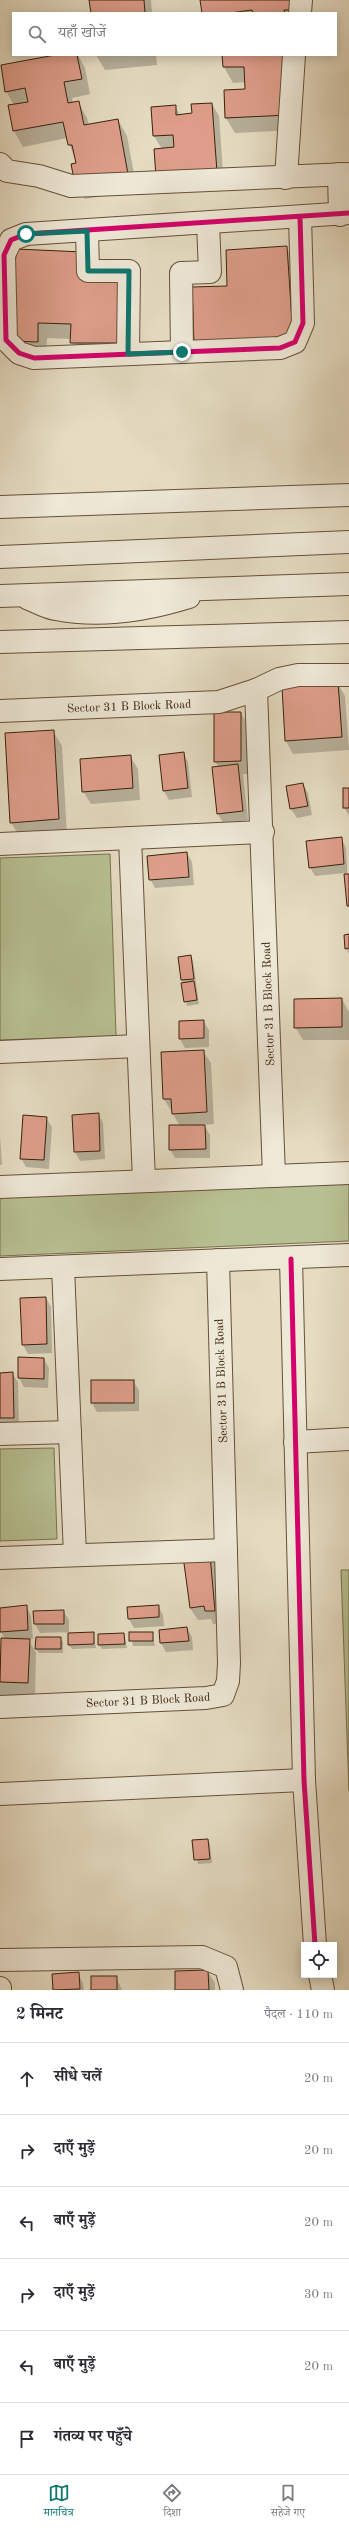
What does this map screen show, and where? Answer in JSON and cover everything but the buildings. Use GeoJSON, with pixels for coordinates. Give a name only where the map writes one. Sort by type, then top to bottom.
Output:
{"type":"FeatureCollection","features":[{"type":"Feature","properties":{"kind":"street"},"geometry":{"type":"LineString","coordinates":[[300,12],[301,0]]}},
{"type":"Feature","properties":{"kind":"street"},"geometry":{"type":"LineString","coordinates":[[286,178],[294,56]]}},
{"type":"Feature","properties":{"kind":"street"},"geometry":{"type":"LineString","coordinates":[[0,164],[7,171],[39,176],[71,186],[286,178],[344,174],[344,214],[300,218],[26,234],[11,240],[4,255],[6,340],[19,353],[34,358],[280,348],[295,342],[303,323],[300,218]]}},
{"type":"Feature","properties":{"kind":"street"},"geometry":{"type":"LineString","coordinates":[[182,352],[181,273],[210,272],[208,223]]}},
{"type":"Feature","properties":{"kind":"street"},"geometry":{"type":"LineString","coordinates":[[87,231],[88,271],[129,271],[128,354]]}},
{"type":"Feature","properties":{"kind":"street"},"geometry":{"type":"LineString","coordinates":[[0,507],[349,495]]}},
{"type":"Feature","properties":{"kind":"street"},"geometry":{"type":"LineString","coordinates":[[0,557],[349,542]]}},
{"type":"Feature","properties":{"kind":"street"},"geometry":{"type":"LineString","coordinates":[[10,596],[349,584]]}},
{"type":"Feature","properties":{"kind":"street"},"geometry":{"type":"LineString","coordinates":[[0,642],[349,632]]}},
{"type":"Feature","properties":{"kind":"street","name":"Sector 31 B Block Road"},"geometry":{"type":"LineString","coordinates":[[0,711],[219,702],[256,690],[279,679],[298,675],[349,675]]}},
{"type":"Feature","properties":{"kind":"street","name":"Sector 31 B Block Road"},"geometry":{"type":"LineString","coordinates":[[256,690],[263,832],[274,1176]]}},
{"type":"Feature","properties":{"kind":"street"},"geometry":{"type":"LineString","coordinates":[[0,844],[263,832]]}},
{"type":"Feature","properties":{"kind":"street"},"geometry":{"type":"LineString","coordinates":[[130,838],[144,1181]]}},
{"type":"Feature","properties":{"kind":"street"},"geometry":{"type":"LineString","coordinates":[[0,1052],[138,1046]]}},
{"type":"Feature","properties":{"kind":"street"},"geometry":{"type":"LineString","coordinates":[[0,1187],[349,1173]]}},
{"type":"Feature","properties":{"kind":"street"},"geometry":{"type":"LineString","coordinates":[[0,1269],[218,1260],[268,1260],[349,1255]]}},
{"type":"Feature","properties":{"kind":"street"},"geometry":{"type":"LineString","coordinates":[[292,1258],[295,1442],[304,1780],[315,1942]]}},
{"type":"Feature","properties":{"kind":"street","name":"Sector 31 B Block Road"},"geometry":{"type":"LineString","coordinates":[[0,1707],[206,1698],[223,1695],[228,1681],[229,1662],[218,1260]]}},
{"type":"Feature","properties":{"kind":"street"},"geometry":{"type":"LineString","coordinates":[[63,1267],[76,1555]]}},
{"type":"Feature","properties":{"kind":"street"},"geometry":{"type":"LineString","coordinates":[[0,1434],[70,1432]]}},
{"type":"Feature","properties":{"kind":"street"},"geometry":{"type":"LineString","coordinates":[[295,1442],[349,1439]]}},
{"type":"Feature","properties":{"kind":"street"},"geometry":{"type":"LineString","coordinates":[[0,1558],[226,1550]]}},
{"type":"Feature","properties":{"kind":"street"},"geometry":{"type":"LineString","coordinates":[[0,1794],[304,1780]]}},
{"type":"Feature","properties":{"kind":"street"},"geometry":{"type":"LineString","coordinates":[[0,1960],[202,1957],[226,1967],[232,1990]]}},
{"type":"Feature","properties":{"kind":"street"},"geometry":{"type":"LineString","coordinates":[[321,1978],[323,1990]]}},
{"type":"Feature","properties":{"kind":"green space"},"geometry":{"type":"Polygon","coordinates":[[[110,854],[116,1036],[0,1040],[0,858],[110,854]]]}},
{"type":"Feature","properties":{"kind":"green space"},"geometry":{"type":"Polygon","coordinates":[[[349,1181],[349,1241],[0,1256],[0,1196],[349,1181]]]}},
{"type":"Feature","properties":{"kind":"green space"},"geometry":{"type":"Polygon","coordinates":[[[54,1448],[57,1539],[0,1541],[0,1449],[54,1448]]]}},
{"type":"Feature","properties":{"kind":"green space"},"geometry":{"type":"Polygon","coordinates":[[[341,1570],[349,1570],[349,1791],[341,1570]]]}},
{"type":"Feature","properties":{"kind":"cycle path"},"geometry":{"type":"LineString","coordinates":[[300,217],[303,323],[295,342],[280,348],[34,358],[19,353],[6,340],[4,255],[11,240],[26,234],[349,213]]}},
{"type":"Feature","properties":{"kind":"cycle path"},"geometry":{"type":"LineString","coordinates":[[291,1259],[304,1780],[315,1942]]}},
{"type":"Feature","properties":{"kind":"route"},"geometry":{"type":"LineString","coordinates":[[26,234],[87,231],[88,271],[129,271],[128,354],[182,352]]}}]}
